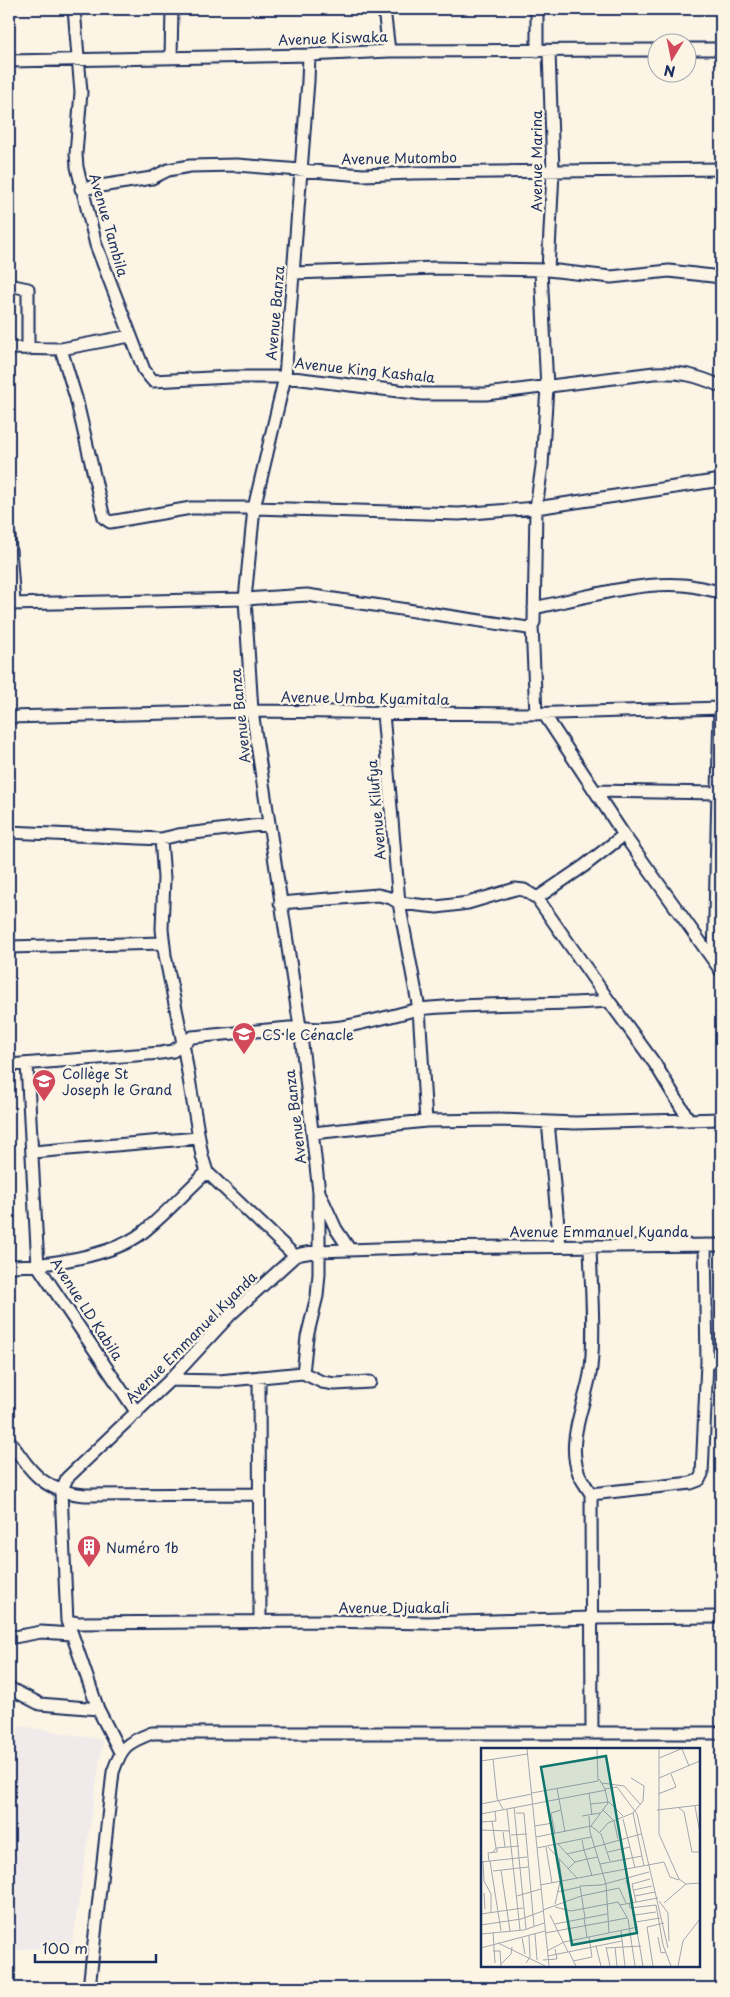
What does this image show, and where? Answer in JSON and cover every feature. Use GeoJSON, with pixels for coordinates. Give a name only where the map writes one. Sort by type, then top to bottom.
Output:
{"type":"FeatureCollection","features":[{"type":"Feature","properties":{"kind":"street","name":"Avenue Tambila"},"geometry":{"type":"LineString","coordinates":[[74,9],[79,59],[80,112],[76,154],[81,189],[96,245],[130,336],[144,370],[153,381]]}},
{"type":"Feature","properties":{"kind":"street"},"geometry":{"type":"LineString","coordinates":[[171,57],[172,9]]}},
{"type":"Feature","properties":{"kind":"street"},"geometry":{"type":"LineString","coordinates":[[384,9],[389,51]]}},
{"type":"Feature","properties":{"kind":"street"},"geometry":{"type":"LineString","coordinates":[[537,9],[537,51]]}},
{"type":"Feature","properties":{"kind":"street"},"geometry":{"type":"LineString","coordinates":[[698,49],[721,49]]}},
{"type":"Feature","properties":{"kind":"street","name":"Avenue Kiswaka"},"geometry":{"type":"LineString","coordinates":[[9,60],[309,55],[389,51],[550,52],[648,50]]}},
{"type":"Feature","properties":{"kind":"street","name":"Avenue Marina"},"geometry":{"type":"LineString","coordinates":[[540,714],[532,626],[536,508],[542,466],[547,387],[545,270],[553,172],[550,52]]}},
{"type":"Feature","properties":{"kind":"street","name":"Avenue Banza"},"geometry":{"type":"LineString","coordinates":[[302,1373],[307,1337],[317,1296],[319,1274],[319,1192],[300,1027],[252,711],[245,599],[254,508],[285,377],[309,55]]}},
{"type":"Feature","properties":{"kind":"street","name":"Avenue Mutombo"},"geometry":{"type":"LineString","coordinates":[[81,189],[152,178],[168,170],[190,166],[237,166],[363,175],[721,169]]}},
{"type":"Feature","properties":{"kind":"street"},"geometry":{"type":"LineString","coordinates":[[294,272],[436,268],[545,270],[612,277],[669,271],[721,277]]}},
{"type":"Feature","properties":{"kind":"street"},"geometry":{"type":"LineString","coordinates":[[9,284],[28,290],[28,349]]}},
{"type":"Feature","properties":{"kind":"street"},"geometry":{"type":"LineString","coordinates":[[9,348],[61,350],[130,336]]}},
{"type":"Feature","properties":{"kind":"street"},"geometry":{"type":"LineString","coordinates":[[61,350],[76,398],[106,521],[115,522],[191,508],[459,514],[536,508],[721,480]]}},
{"type":"Feature","properties":{"kind":"street","name":"Avenue King Kashala"},"geometry":{"type":"LineString","coordinates":[[153,381],[237,376],[285,377],[423,394],[486,394],[654,373],[677,372],[694,375],[721,386]]}},
{"type":"Feature","properties":{"kind":"street"},"geometry":{"type":"LineString","coordinates":[[9,536],[11,604],[245,599],[307,595],[528,628],[532,626]]}},
{"type":"Feature","properties":{"kind":"street"},"geometry":{"type":"LineString","coordinates":[[534,608],[609,592],[654,585],[683,585],[721,592]]}},
{"type":"Feature","properties":{"kind":"street"},"geometry":{"type":"LineString","coordinates":[[714,959],[721,708]]}},
{"type":"Feature","properties":{"kind":"street","name":"Avenue Umba Kyamitala"},"geometry":{"type":"LineString","coordinates":[[9,717],[252,711],[383,714],[540,714],[721,708]]}},
{"type":"Feature","properties":{"kind":"street","name":"Avenue Kilufya"},"geometry":{"type":"LineString","coordinates":[[383,714],[399,903],[419,1009],[426,1121]]}},
{"type":"Feature","properties":{"kind":"street"},"geometry":{"type":"LineString","coordinates":[[540,714],[721,971]]}},
{"type":"Feature","properties":{"kind":"street"},"geometry":{"type":"LineString","coordinates":[[595,791],[718,793]]}},
{"type":"Feature","properties":{"kind":"street"},"geometry":{"type":"LineString","coordinates":[[9,832],[161,839],[268,824]]}},
{"type":"Feature","properties":{"kind":"street"},"geometry":{"type":"LineString","coordinates":[[537,898],[584,866],[624,835]]}},
{"type":"Feature","properties":{"kind":"street"},"geometry":{"type":"LineString","coordinates":[[161,839],[164,878],[163,943],[183,1043],[198,1138],[207,1172],[295,1256]]}},
{"type":"Feature","properties":{"kind":"street"},"geometry":{"type":"LineString","coordinates":[[280,903],[378,895],[399,903],[438,907],[468,903],[515,889],[524,890],[537,898],[656,1064],[689,1120]]}},
{"type":"Feature","properties":{"kind":"street"},"geometry":{"type":"LineString","coordinates":[[9,947],[163,943]]}},
{"type":"Feature","properties":{"kind":"street"},"geometry":{"type":"LineString","coordinates":[[9,1065],[161,1053],[173,1051],[192,1037],[300,1027],[312,1030],[331,1028],[419,1009],[443,1006],[546,1005],[609,1001]]}},
{"type":"Feature","properties":{"kind":"street","name":"Avenue LD Kabila"},"geometry":{"type":"LineString","coordinates":[[28,1064],[38,1266],[138,1412]]}},
{"type":"Feature","properties":{"kind":"street"},"geometry":{"type":"LineString","coordinates":[[312,1133],[426,1121],[621,1122],[721,1119]]}},
{"type":"Feature","properties":{"kind":"street"},"geometry":{"type":"LineString","coordinates":[[548,1122],[560,1246]]}},
{"type":"Feature","properties":{"kind":"street"},"geometry":{"type":"LineString","coordinates":[[33,1152],[198,1138]]}},
{"type":"Feature","properties":{"kind":"street"},"geometry":{"type":"LineString","coordinates":[[9,1266],[38,1266],[100,1252],[128,1242],[141,1234],[207,1172]]}},
{"type":"Feature","properties":{"kind":"street"},"geometry":{"type":"LineString","coordinates":[[319,1192],[336,1229],[350,1250]]}},
{"type":"Feature","properties":{"kind":"street"},"geometry":{"type":"LineString","coordinates":[[591,1494],[691,1483],[699,1480],[702,1474],[707,1362],[705,1245]]}},
{"type":"Feature","properties":{"kind":"street","name":"Avenue Emmanuel Kyanda"},"geometry":{"type":"LineString","coordinates":[[61,1492],[67,1478],[170,1380],[231,1314],[295,1256],[318,1251],[350,1250],[721,1245]]}},
{"type":"Feature","properties":{"kind":"street"},"geometry":{"type":"LineString","coordinates":[[590,1246],[591,1369],[580,1412],[575,1445],[576,1464],[579,1474],[591,1494],[592,1733]]}},
{"type":"Feature","properties":{"kind":"street"},"geometry":{"type":"LineString","coordinates":[[707,1362],[721,1362]]}},
{"type":"Feature","properties":{"kind":"street"},"geometry":{"type":"LineString","coordinates":[[170,1380],[219,1381],[302,1373],[322,1382],[334,1384],[370,1382]]}},
{"type":"Feature","properties":{"kind":"street"},"geometry":{"type":"LineString","coordinates":[[259,1377],[260,1622]]}},
{"type":"Feature","properties":{"kind":"street"},"geometry":{"type":"LineString","coordinates":[[9,1440],[22,1460],[43,1482],[61,1492],[86,1495],[259,1494]]}},
{"type":"Feature","properties":{"kind":"street"},"geometry":{"type":"LineString","coordinates":[[61,1492],[67,1621],[98,1709],[120,1752]]}},
{"type":"Feature","properties":{"kind":"street","name":"Avenue Djuakali"},"geometry":{"type":"LineString","coordinates":[[67,1621],[78,1623],[428,1623],[591,1618],[721,1617]]}},
{"type":"Feature","properties":{"kind":"street"},"geometry":{"type":"LineString","coordinates":[[9,1638],[42,1632],[72,1634]]}},
{"type":"Feature","properties":{"kind":"street"},"geometry":{"type":"LineString","coordinates":[[9,1688],[40,1704],[98,1709]]}},
{"type":"Feature","properties":{"kind":"street"},"geometry":{"type":"LineString","coordinates":[[89,1988],[110,1788],[120,1752],[135,1739],[152,1733],[721,1733]]}},
{"type":"Feature","properties":{"kind":"shaded area"},"geometry":{"type":"Polygon","coordinates":[[[9,1724],[103,1740],[72,1944],[9,1951],[9,1724]]]}},
{"type":"Feature","properties":{"kind":"place","name":"CS le Cénacle"},"geometry":{"type":"Point","coordinates":[244,1055]}},
{"type":"Feature","properties":{"kind":"place","name":"Collège St Joseph le Grand"},"geometry":{"type":"Point","coordinates":[44,1102]}},
{"type":"Feature","properties":{"kind":"place","name":"Numéro 1b"},"geometry":{"type":"Point","coordinates":[89,1568]}}]}
